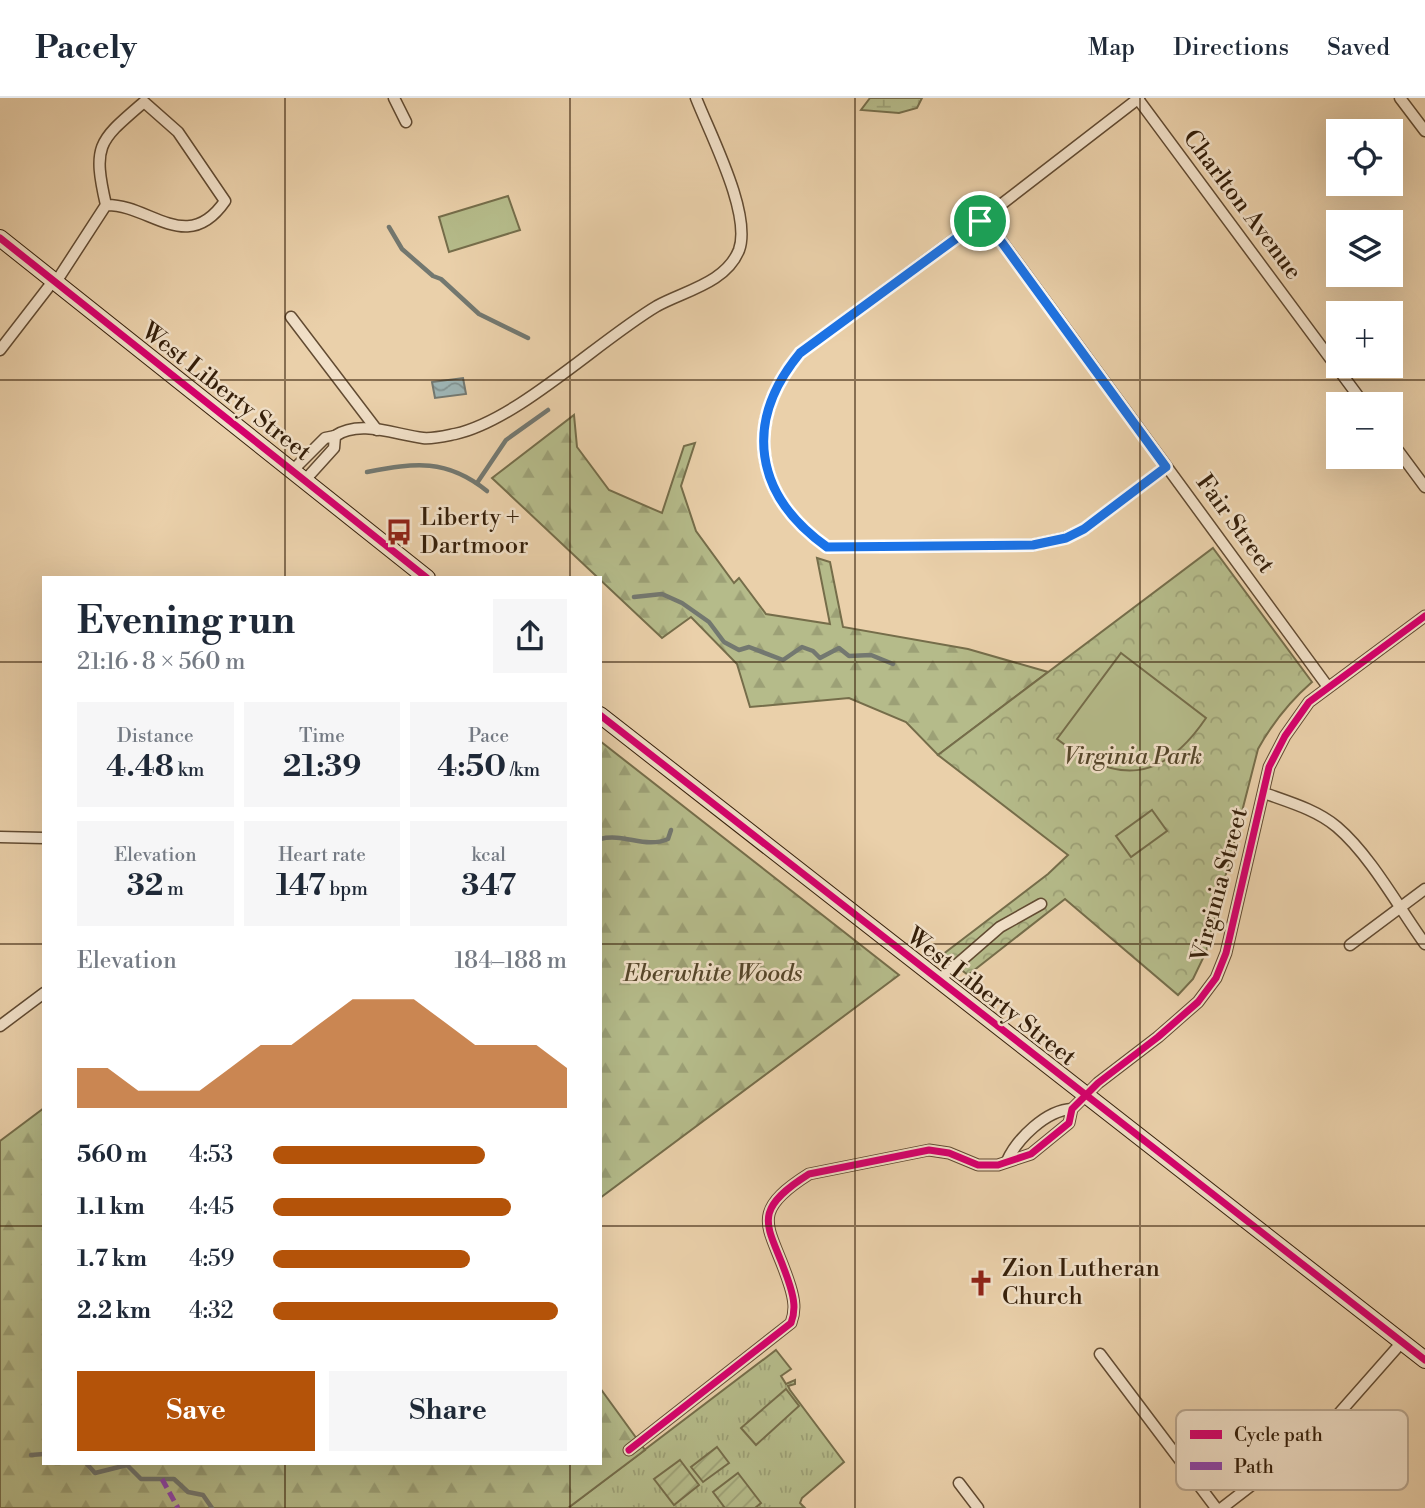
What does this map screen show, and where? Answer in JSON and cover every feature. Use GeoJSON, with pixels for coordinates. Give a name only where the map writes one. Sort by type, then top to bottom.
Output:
{"type":"FeatureCollection","features":[{"type":"Feature","properties":{"kind":"main road","name":"West Liberty Street"},"geometry":{"type":"LineString","coordinates":[[0,239],[425,576]]}},
{"type":"Feature","properties":{"kind":"main road","name":"West Liberty Street"},"geometry":{"type":"LineString","coordinates":[[602,717],[1425,1360]]}},
{"type":"Feature","properties":{"kind":"street"},"geometry":{"type":"LineString","coordinates":[[394,98],[406,122]]}},
{"type":"Feature","properties":{"kind":"street"},"geometry":{"type":"LineString","coordinates":[[291,317],[377,430],[427,439],[457,434],[487,422],[523,402],[609,337],[659,305],[711,281],[738,251],[742,233],[738,207],[696,98]]}},
{"type":"Feature","properties":{"kind":"street"},"geometry":{"type":"LineString","coordinates":[[1138,98],[984,218],[800,353],[782,374],[767,410],[761,446],[771,480],[791,515],[809,534],[827,547],[1033,545],[1066,538],[1084,529],[1166,467]]}},
{"type":"Feature","properties":{"kind":"street","name":"Charlton Avenue"},"geometry":{"type":"LineString","coordinates":[[1138,98],[1355,392]]}},
{"type":"Feature","properties":{"kind":"street"},"geometry":{"type":"LineString","coordinates":[[1400,98],[1425,131]]}},
{"type":"Feature","properties":{"kind":"street"},"geometry":{"type":"LineString","coordinates":[[0,350],[55,281],[106,205],[98,170],[99,150],[110,132],[144,102],[178,132],[225,201],[206,220],[188,227],[160,222],[115,205],[106,205]]}},
{"type":"Feature","properties":{"kind":"street","name":"Fair Street"},"geometry":{"type":"LineString","coordinates":[[984,218],[1328,687]]}},
{"type":"Feature","properties":{"kind":"street","name":"West Liberty Street"},"geometry":{"type":"LineString","coordinates":[[300,475],[334,448],[335,436],[355,428],[377,430]]}},
{"type":"Feature","properties":{"kind":"street"},"geometry":{"type":"LineString","coordinates":[[1403,457],[1425,487]]}},
{"type":"Feature","properties":{"kind":"street","name":"Virginia Street"},"geometry":{"type":"LineString","coordinates":[[1072,1109],[1085,1095],[1177,1022],[1216,978],[1226,953],[1269,767],[1285,736],[1309,702],[1425,616]]}},
{"type":"Feature","properties":{"kind":"street"},"geometry":{"type":"LineString","coordinates":[[1264,793],[1298,805],[1337,827],[1362,855],[1425,944]]}},
{"type":"Feature","properties":{"kind":"street"},"geometry":{"type":"LineString","coordinates":[[0,837],[42,838]]}},
{"type":"Feature","properties":{"kind":"street"},"geometry":{"type":"LineString","coordinates":[[1350,945],[1425,889]]}},
{"type":"Feature","properties":{"kind":"street"},"geometry":{"type":"LineString","coordinates":[[939,980],[1000,928],[1041,904]]}},
{"type":"Feature","properties":{"kind":"street"},"geometry":{"type":"LineString","coordinates":[[0,1026],[42,994]]}},
{"type":"Feature","properties":{"kind":"street"},"geometry":{"type":"LineString","coordinates":[[629,1450],[791,1323],[794,1301],[766,1222],[771,1204],[793,1184],[809,1174],[929,1150],[949,1153],[978,1165],[1018,1161],[1069,1123],[1072,1109],[1059,1110],[1014,1144],[1007,1161]]}},
{"type":"Feature","properties":{"kind":"street"},"geometry":{"type":"LineString","coordinates":[[1342,1410],[1402,1342]]}},
{"type":"Feature","properties":{"kind":"street"},"geometry":{"type":"LineString","coordinates":[[1100,1354],[1176,1455]]}},
{"type":"Feature","properties":{"kind":"street"},"geometry":{"type":"LineString","coordinates":[[959,1483],[978,1508]]}},
{"type":"Feature","properties":{"kind":"street"},"geometry":{"type":"LineString","coordinates":[[1202,1490],[1216,1508]]}},
{"type":"Feature","properties":{"kind":"street"},"geometry":{"type":"LineString","coordinates":[[1222,1508],[1245,1490]]}},
{"type":"Feature","properties":{"kind":"green space"},"geometry":{"type":"Polygon","coordinates":[[[870,98],[922,98],[917,108],[899,113],[861,110],[870,98]]]}},
{"type":"Feature","properties":{"kind":"green space"},"geometry":{"type":"Polygon","coordinates":[[[508,196],[520,230],[449,252],[439,217],[508,196]]]}},
{"type":"Feature","properties":{"kind":"green space"},"geometry":{"type":"Polygon","coordinates":[[[574,415],[577,447],[609,490],[662,513],[684,446],[695,443],[681,486],[696,531],[734,583],[739,578],[766,614],[830,624],[817,558],[830,562],[843,627],[968,649],[1048,672],[938,755],[906,722],[849,698],[750,707],[737,664],[691,617],[662,638],[602,582],[602,576],[596,576],[492,478],[574,415]]]}},
{"type":"Feature","properties":{"kind":"green space","name":"Virginia Park"},"geometry":{"type":"Polygon","coordinates":[[[1213,548],[1312,682],[1282,713],[1258,749],[1206,952],[1193,979],[1178,995],[1065,899],[968,975],[942,955],[1048,874],[1068,855],[938,755],[1213,548]]]}},
{"type":"Feature","properties":{"kind":"green space"},"geometry":{"type":"Polygon","coordinates":[[[1121,653],[1206,718],[1172,755],[1155,765],[1137,770],[1118,770],[1099,764],[1057,739],[1121,653]]]}},
{"type":"Feature","properties":{"kind":"green space","name":"Eberwhite Woods"},"geometry":{"type":"Polygon","coordinates":[[[602,743],[899,975],[602,1197],[602,743]]]}},
{"type":"Feature","properties":{"kind":"green space"},"geometry":{"type":"Polygon","coordinates":[[[1152,810],[1167,831],[1131,857],[1116,836],[1152,810]]]}},
{"type":"Feature","properties":{"kind":"green space"},"geometry":{"type":"Polygon","coordinates":[[[42,1110],[42,1465],[602,1465],[602,1391],[645,1450],[568,1508],[0,1508],[0,1141],[42,1110]]]}},
{"type":"Feature","properties":{"kind":"green space"},"geometry":{"type":"Polygon","coordinates":[[[776,1350],[791,1369],[781,1376],[786,1384],[795,1380],[795,1384],[788,1386],[790,1390],[844,1462],[802,1498],[800,1503],[805,1508],[568,1508],[776,1350]]]}},
{"type":"Feature","properties":{"kind":"green space"},"geometry":{"type":"Polygon","coordinates":[[[786,1389],[799,1406],[756,1445],[741,1428],[786,1389]]]}},
{"type":"Feature","properties":{"kind":"green space"},"geometry":{"type":"Polygon","coordinates":[[[717,1447],[729,1463],[703,1482],[691,1467],[717,1447]]]}},
{"type":"Feature","properties":{"kind":"green space"},"geometry":{"type":"Polygon","coordinates":[[[680,1460],[699,1485],[674,1505],[654,1479],[680,1460]]]}},
{"type":"Feature","properties":{"kind":"green space"},"geometry":{"type":"Polygon","coordinates":[[[738,1473],[761,1503],[755,1508],[725,1508],[713,1492],[738,1473]]]}},
{"type":"Feature","properties":{"kind":"water"},"geometry":{"type":"Polygon","coordinates":[[[463,378],[466,394],[435,398],[432,382],[463,378]]]}},
{"type":"Feature","properties":{"kind":"waterway"},"geometry":{"type":"LineString","coordinates":[[389,227],[402,249],[433,276],[441,279],[479,314],[528,338]]}},
{"type":"Feature","properties":{"kind":"waterway"},"geometry":{"type":"LineString","coordinates":[[477,483],[506,440],[548,410]]}},
{"type":"Feature","properties":{"kind":"waterway"},"geometry":{"type":"LineString","coordinates":[[367,472],[415,465],[444,468],[472,480],[487,491]]}},
{"type":"Feature","properties":{"kind":"waterway"},"geometry":{"type":"LineString","coordinates":[[634,597],[662,594],[682,603],[709,622],[724,642],[739,650],[749,647],[783,660],[802,647],[813,651],[820,658],[839,648],[849,656],[871,655],[893,664]]}},
{"type":"Feature","properties":{"kind":"waterway"},"geometry":{"type":"LineString","coordinates":[[602,839],[660,842],[668,839],[671,830]]}},
{"type":"Feature","properties":{"kind":"waterway"},"geometry":{"type":"LineString","coordinates":[[31,1455],[42,1454]]}},
{"type":"Feature","properties":{"kind":"waterway"},"geometry":{"type":"LineString","coordinates":[[88,1465],[95,1473],[127,1465]]}},
{"type":"Feature","properties":{"kind":"waterway"},"geometry":{"type":"LineString","coordinates":[[127,1465],[141,1479],[174,1479],[188,1492],[203,1495],[212,1508]]}},
{"type":"Feature","properties":{"kind":"marked path"},"geometry":{"type":"LineString","coordinates":[[162,1479],[178,1508]]}},
{"type":"Feature","properties":{"kind":"cycle path"},"geometry":{"type":"LineString","coordinates":[[0,238],[424,576]]}},
{"type":"Feature","properties":{"kind":"cycle path"},"geometry":{"type":"LineString","coordinates":[[629,1450],[791,1323],[793,1295],[768,1223],[776,1200],[789,1188],[809,1174],[929,1150],[949,1153],[978,1165],[998,1165],[1031,1154],[1069,1123],[1072,1109],[1098,1083],[1198,1002],[1216,978],[1226,953],[1269,767],[1285,736],[1309,702],[1425,616]]}},
{"type":"Feature","properties":{"kind":"cycle path"},"geometry":{"type":"LineString","coordinates":[[602,717],[1425,1360]]}},
{"type":"Feature","properties":{"kind":"place","name":"Liberty + Dartmoor"},"geometry":{"type":"Point","coordinates":[399,532]}},
{"type":"Feature","properties":{"kind":"place","name":"Zion Lutheran Church"},"geometry":{"type":"Point","coordinates":[981,1283]}},
{"type":"Feature","properties":{"kind":"route"},"geometry":{"type":"LineString","coordinates":[[984,218],[1166,467],[1084,529],[1066,538],[1033,545],[827,547],[809,534],[791,515],[771,480],[761,446],[767,410],[782,374],[800,353],[980,221],[984,218]]}}]}
